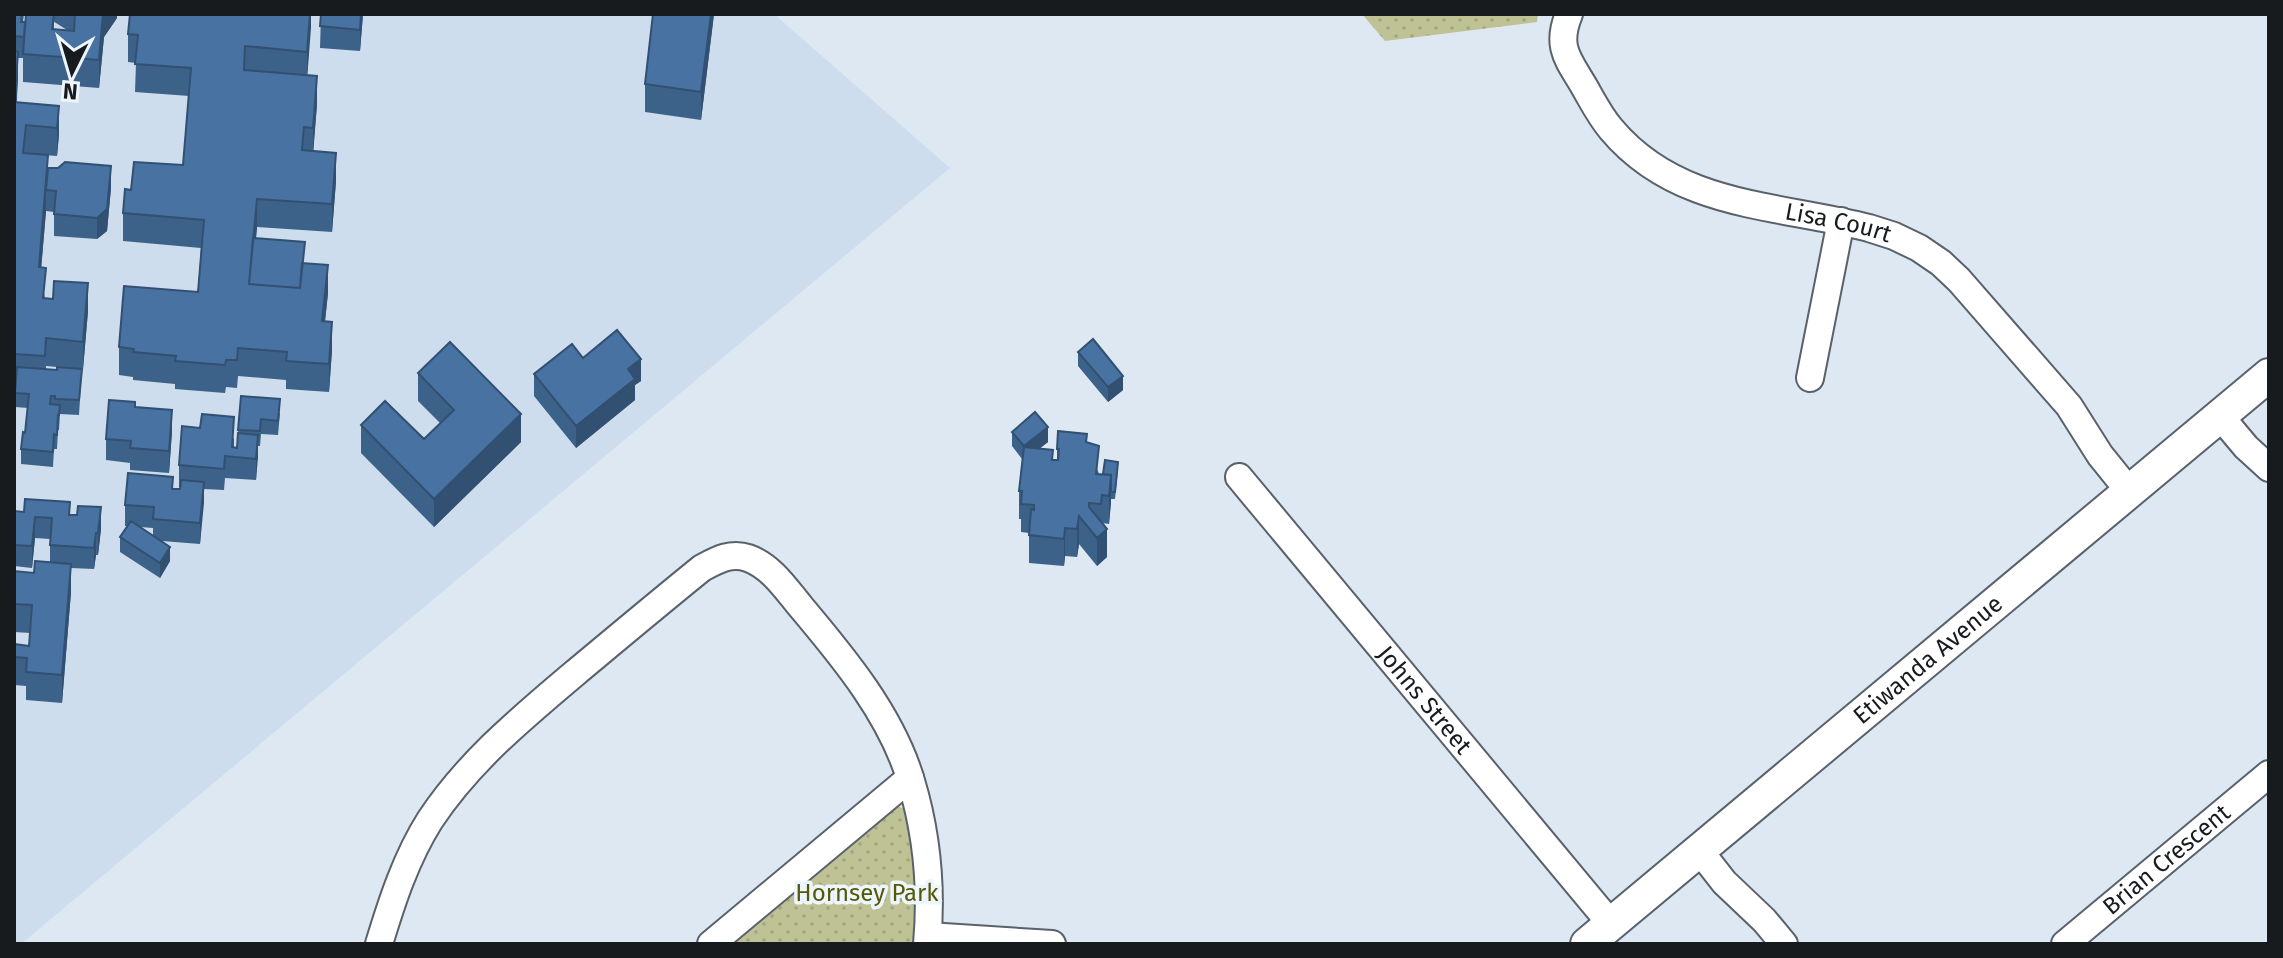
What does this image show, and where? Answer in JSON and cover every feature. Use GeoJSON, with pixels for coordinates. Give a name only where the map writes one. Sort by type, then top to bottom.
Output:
{"type":"FeatureCollection","features":[{"type":"Feature","properties":{"kind":"street","name":"Lisa Court"},"geometry":{"type":"LineString","coordinates":[[1569,14],[1563,38],[1570,66],[1609,128],[1627,147],[1666,176],[1715,196],[1841,221],[1894,236],[1919,248],[1941,263],[1978,299],[2137,485]]}},
{"type":"Feature","properties":{"kind":"street","name":"Lisa Court"},"geometry":{"type":"LineString","coordinates":[[1583,85],[1577,34],[1586,14]]}},
{"type":"Feature","properties":{"kind":"street"},"geometry":{"type":"LineString","coordinates":[[1810,378],[1841,221]]}},
{"type":"Feature","properties":{"kind":"street","name":"Etiwanda Avenue"},"geometry":{"type":"LineString","coordinates":[[1599,934],[2269,375]]}},
{"type":"Feature","properties":{"kind":"street"},"geometry":{"type":"LineString","coordinates":[[2225,412],[2256,438],[2269,458]]}},
{"type":"Feature","properties":{"kind":"street"},"geometry":{"type":"LineString","coordinates":[[2225,412],[2246,447],[2269,468]]}},
{"type":"Feature","properties":{"kind":"street","name":"Johns Street"},"geometry":{"type":"LineString","coordinates":[[1239,477],[1599,934]]}},
{"type":"Feature","properties":{"kind":"street"},"geometry":{"type":"LineString","coordinates":[[379,944],[409,858],[430,821],[469,770],[517,721],[702,568],[728,556],[739,555],[764,566],[823,633],[855,675],[898,748],[918,807],[926,853],[928,940],[1052,944]]}},
{"type":"Feature","properties":{"kind":"street","name":"Brian Crescent"},"geometry":{"type":"LineString","coordinates":[[2065,944],[2269,774]]}},
{"type":"Feature","properties":{"kind":"street"},"geometry":{"type":"LineString","coordinates":[[711,944],[910,778]]}},
{"type":"Feature","properties":{"kind":"street"},"geometry":{"type":"LineString","coordinates":[[1704,846],[1734,874],[1784,944]]}},
{"type":"Feature","properties":{"kind":"shaded area"},"geometry":{"type":"Polygon","coordinates":[[[14,14],[774,14],[950,168],[21,944],[14,944],[14,14]]]}},
{"type":"Feature","properties":{"kind":"green space"},"geometry":{"type":"Polygon","coordinates":[[[1362,14],[1538,14],[1537,22],[1385,41],[1362,14]]]}},
{"type":"Feature","properties":{"kind":"green space","name":"Hornsey Park"},"geometry":{"type":"Polygon","coordinates":[[[895,805],[905,809],[918,863],[919,944],[728,944],[895,805]]]}},
{"type":"Feature","properties":{"kind":"building"},"geometry":{"type":"Polygon","coordinates":[[[14,14],[22,14],[24,37],[14,36],[14,14]]]}},
{"type":"Feature","properties":{"kind":"building"},"geometry":{"type":"Polygon","coordinates":[[[26,14],[54,14],[52,29],[74,31],[75,14],[103,14],[99,60],[23,54],[26,14]]]}},
{"type":"Feature","properties":{"kind":"building"},"geometry":{"type":"Polygon","coordinates":[[[130,14],[310,14],[307,52],[245,46],[244,70],[317,76],[313,128],[304,127],[302,150],[336,153],[332,204],[257,199],[249,284],[300,288],[302,263],[328,265],[322,321],[332,322],[329,364],[286,361],[287,352],[238,348],[237,360],[226,360],[225,365],[175,361],[176,356],[133,352],[134,349],[119,347],[124,286],[198,292],[204,220],[123,213],[125,189],[131,190],[134,162],[183,165],[191,68],[135,64],[138,35],[128,34],[130,14]]]}},
{"type":"Feature","properties":{"kind":"building"},"geometry":{"type":"Polygon","coordinates":[[[321,14],[361,14],[360,30],[320,26],[321,14]]]}},
{"type":"Feature","properties":{"kind":"building"},"geometry":{"type":"Polygon","coordinates":[[[653,14],[711,14],[701,92],[645,84],[653,14]]]}},
{"type":"Feature","properties":{"kind":"building"},"geometry":{"type":"Polygon","coordinates":[[[14,51],[18,52],[16,80],[14,80],[14,51]]]}},
{"type":"Feature","properties":{"kind":"building"},"geometry":{"type":"Polygon","coordinates":[[[14,102],[59,106],[57,128],[26,125],[23,153],[48,155],[39,267],[46,268],[43,298],[53,299],[54,281],[88,283],[83,342],[46,338],[45,356],[14,354],[14,102]]]}},
{"type":"Feature","properties":{"kind":"building"},"geometry":{"type":"Polygon","coordinates":[[[65,162],[111,166],[107,209],[97,218],[54,214],[56,191],[46,190],[48,168],[58,168],[65,162]]]}},
{"type":"Feature","properties":{"kind":"building"},"geometry":{"type":"Polygon","coordinates":[[[253,238],[305,242],[300,288],[249,284],[253,238]]]}},
{"type":"Feature","properties":{"kind":"building"},"geometry":{"type":"Polygon","coordinates":[[[617,330],[641,359],[628,369],[635,379],[576,426],[534,374],[572,344],[583,358],[617,330]]]}},
{"type":"Feature","properties":{"kind":"building"},"geometry":{"type":"Polygon","coordinates":[[[1093,339],[1123,376],[1108,387],[1078,352],[1093,339]]]}},
{"type":"Feature","properties":{"kind":"building"},"geometry":{"type":"Polygon","coordinates":[[[450,342],[521,414],[434,499],[361,425],[385,401],[424,439],[454,410],[418,373],[450,342]]]}},
{"type":"Feature","properties":{"kind":"building"},"geometry":{"type":"Polygon","coordinates":[[[17,367],[82,369],[79,400],[55,399],[51,396],[50,404],[60,405],[53,452],[21,449],[29,394],[15,393],[17,367]]]}},
{"type":"Feature","properties":{"kind":"building"},"geometry":{"type":"Polygon","coordinates":[[[241,396],[280,399],[278,421],[261,419],[260,431],[238,430],[241,396]]]}},
{"type":"Feature","properties":{"kind":"building"},"geometry":{"type":"Polygon","coordinates":[[[109,400],[135,402],[135,407],[172,410],[169,451],[130,448],[131,441],[106,439],[109,400]]]}},
{"type":"Feature","properties":{"kind":"building"},"geometry":{"type":"Polygon","coordinates":[[[1035,412],[1048,427],[1024,446],[1012,432],[1035,412]]]}},
{"type":"Feature","properties":{"kind":"building"},"geometry":{"type":"Polygon","coordinates":[[[202,414],[234,417],[232,447],[237,448],[238,433],[258,435],[256,459],[225,456],[224,469],[179,465],[182,426],[200,428],[202,414]]]}},
{"type":"Feature","properties":{"kind":"building"},"geometry":{"type":"Polygon","coordinates":[[[1058,431],[1087,434],[1086,442],[1099,446],[1096,474],[1111,475],[1109,496],[1102,495],[1101,504],[1089,503],[1107,529],[1097,538],[1079,516],[1077,529],[1065,528],[1064,539],[1029,535],[1034,505],[1021,504],[1022,491],[1019,491],[1024,447],[1053,450],[1052,460],[1058,460],[1058,431]]]}},
{"type":"Feature","properties":{"kind":"building"},"geometry":{"type":"Polygon","coordinates":[[[1105,460],[1118,462],[1115,492],[1111,492],[1111,475],[1103,474],[1105,460]]]}},
{"type":"Feature","properties":{"kind":"building"},"geometry":{"type":"Polygon","coordinates":[[[128,473],[173,477],[172,489],[180,489],[181,480],[204,482],[200,523],[153,519],[154,507],[125,505],[128,473]]]}},
{"type":"Feature","properties":{"kind":"building"},"geometry":{"type":"Polygon","coordinates":[[[25,499],[70,502],[69,515],[77,515],[78,506],[101,507],[94,548],[50,545],[52,518],[35,517],[32,546],[14,545],[14,511],[24,512],[25,499]]]}},
{"type":"Feature","properties":{"kind":"building"},"geometry":{"type":"Polygon","coordinates":[[[131,521],[170,547],[160,563],[120,537],[131,521]]]}},
{"type":"Feature","properties":{"kind":"building"},"geometry":{"type":"Polygon","coordinates":[[[35,561],[71,564],[62,675],[26,672],[27,658],[14,657],[14,644],[29,646],[32,605],[14,604],[14,571],[34,573],[35,561]]]}}]}
